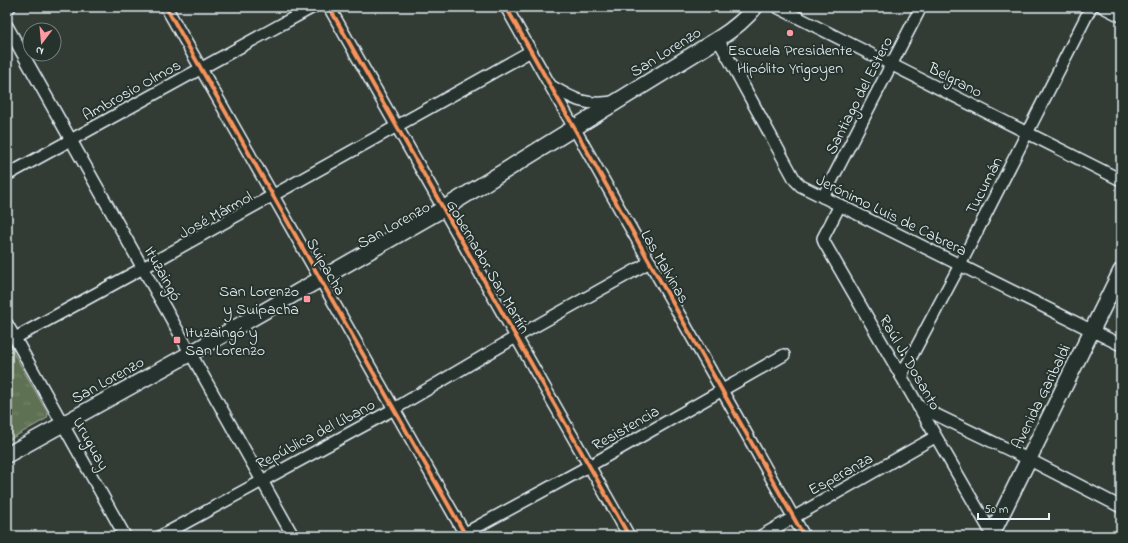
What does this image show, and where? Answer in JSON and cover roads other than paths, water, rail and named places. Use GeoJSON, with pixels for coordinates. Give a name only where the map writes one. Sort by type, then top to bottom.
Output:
{"type":"FeatureCollection","features":[{"type":"Feature","properties":{"kind":"main road","name":"San Lorenzo"},"geometry":{"type":"LineString","coordinates":[[7,455],[191,353],[443,209],[718,39],[742,22],[756,7]]}},
{"type":"Feature","properties":{"kind":"main road","name":"Avenida Garibaldi"},"geometry":{"type":"LineString","coordinates":[[992,535],[1121,271]]}},
{"type":"Feature","properties":{"kind":"street","name":"Suipacha"},"geometry":{"type":"LineString","coordinates":[[166,7],[464,535]]}},
{"type":"Feature","properties":{"kind":"street","name":"Ambrosio Olmos"},"geometry":{"type":"LineString","coordinates":[[7,175],[313,7]]}},
{"type":"Feature","properties":{"kind":"street","name":"Gobernador San Martín"},"geometry":{"type":"LineString","coordinates":[[329,7],[629,536]]}},
{"type":"Feature","properties":{"kind":"street","name":"Las Malvinas"},"geometry":{"type":"LineString","coordinates":[[506,7],[804,536]]}},
{"type":"Feature","properties":{"kind":"street","name":"Belgrano"},"geometry":{"type":"LineString","coordinates":[[777,7],[1121,180]]}},
{"type":"Feature","properties":{"kind":"street","name":"Santiago del Estero"},"geometry":{"type":"LineString","coordinates":[[823,197],[921,7]]}},
{"type":"Feature","properties":{"kind":"street","name":"Tucumán"},"geometry":{"type":"LineString","coordinates":[[901,376],[1028,133],[1091,7]]}},
{"type":"Feature","properties":{"kind":"street"},"geometry":{"type":"LineString","coordinates":[[1103,7],[1121,16]]}},
{"type":"Feature","properties":{"kind":"street","name":"Ituzaingó"},"geometry":{"type":"LineString","coordinates":[[7,26],[293,536]]}},
{"type":"Feature","properties":{"kind":"street","name":"Jerónimo Luis de Cabrera"},"geometry":{"type":"LineString","coordinates":[[718,39],[795,180],[801,186],[1121,345]]}},
{"type":"Feature","properties":{"kind":"street","name":"José Mármol"},"geometry":{"type":"LineString","coordinates":[[15,338],[273,196],[531,51]]}},
{"type":"Feature","properties":{"kind":"street"},"geometry":{"type":"LineString","coordinates":[[550,85],[576,100],[588,103],[599,104],[618,101]]}},
{"type":"Feature","properties":{"kind":"street","name":"Raúl J. Dosanto"},"geometry":{"type":"LineString","coordinates":[[840,205],[823,238],[824,242],[992,535]]}},
{"type":"Feature","properties":{"kind":"street","name":"República del Líbano"},"geometry":{"type":"LineString","coordinates":[[161,536],[394,409],[516,337],[650,262]]}},
{"type":"Feature","properties":{"kind":"street","name":"Uruguay"},"geometry":{"type":"LineString","coordinates":[[7,324],[125,536]]}},
{"type":"Feature","properties":{"kind":"street","name":"Resistencia"},"geometry":{"type":"LineString","coordinates":[[464,535],[784,355]]}},
{"type":"Feature","properties":{"kind":"street"},"geometry":{"type":"LineString","coordinates":[[918,406],[1121,506]]}},
{"type":"Feature","properties":{"kind":"street","name":"Esperanza"},"geometry":{"type":"LineString","coordinates":[[761,536],[935,437]]}},
{"type":"Feature","properties":{"kind":"place","name":"Escuela Presidente Hipólito Yrigoyen"},"geometry":{"type":"Point","coordinates":[790,33]}},
{"type":"Feature","properties":{"kind":"place","name":"San Lorenzo y Suipacha"},"geometry":{"type":"Point","coordinates":[307,299]}},
{"type":"Feature","properties":{"kind":"place","name":"Ituzaingó y San Lorenzo"},"geometry":{"type":"Point","coordinates":[177,340]}}]}
